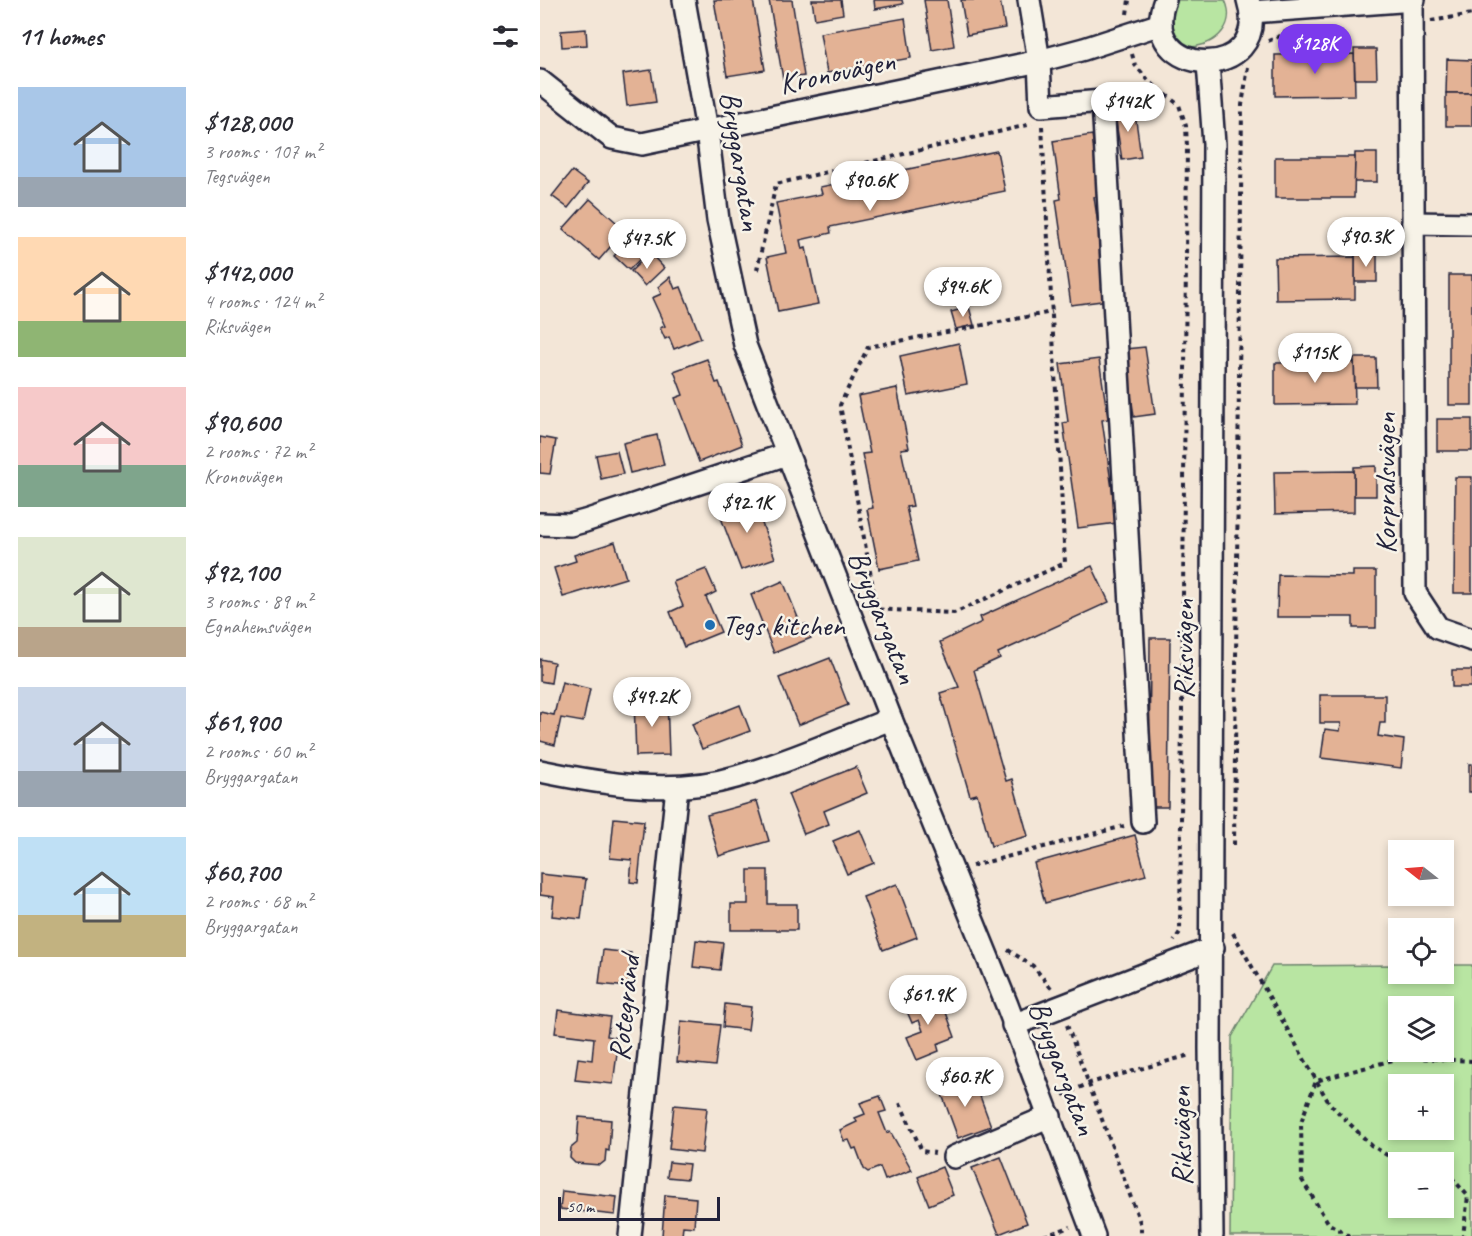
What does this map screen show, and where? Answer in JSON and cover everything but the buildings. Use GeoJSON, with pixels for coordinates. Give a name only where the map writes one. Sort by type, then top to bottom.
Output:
{"type":"FeatureCollection","features":[{"type":"Feature","properties":{"kind":"street","name":"Bryggargatan"},"geometry":{"type":"LineString","coordinates":[[684,0],[707,130],[718,220],[740,325],[787,454],[1047,1110],[1091,1228]]}},
{"type":"Feature","properties":{"kind":"street"},"geometry":{"type":"LineString","coordinates":[[1029,0],[1039,61],[1041,106],[1103,101],[1143,822]]}},
{"type":"Feature","properties":{"kind":"street"},"geometry":{"type":"LineString","coordinates":[[1165,0],[1161,10],[1161,24],[1168,43],[1178,53],[1194,62],[1208,63],[1233,54],[1243,45],[1249,34],[1250,6],[1285,8],[1413,0]]}},
{"type":"Feature","properties":{"kind":"street","name":"Korpralsvägen"},"geometry":{"type":"LineString","coordinates":[[1413,0],[1415,593],[1438,628],[1472,640]]}},
{"type":"Feature","properties":{"kind":"street","name":"Kronovägen"},"geometry":{"type":"LineString","coordinates":[[540,81],[612,138],[642,144],[1039,61],[1161,24]]}},
{"type":"Feature","properties":{"kind":"street","name":"Riksvägen"},"geometry":{"type":"LineString","coordinates":[[1208,63],[1214,144],[1223,946],[1210,1049],[1212,1236]]}},
{"type":"Feature","properties":{"kind":"street"},"geometry":{"type":"LineString","coordinates":[[1413,223],[1472,224]]}},
{"type":"Feature","properties":{"kind":"street"},"geometry":{"type":"LineString","coordinates":[[540,524],[570,525],[585,521],[787,454]]}},
{"type":"Feature","properties":{"kind":"street"},"geometry":{"type":"LineString","coordinates":[[540,771],[601,782],[677,787],[735,778],[891,719]]}},
{"type":"Feature","properties":{"kind":"street","name":"Rotegränd"},"geometry":{"type":"LineString","coordinates":[[630,1236],[677,787]]}},
{"type":"Feature","properties":{"kind":"street"},"geometry":{"type":"LineString","coordinates":[[1013,1025],[1223,946]]}},
{"type":"Feature","properties":{"kind":"street"},"geometry":{"type":"LineString","coordinates":[[954,1157],[1047,1110]]}},
{"type":"Feature","properties":{"kind":"path"},"geometry":{"type":"LineString","coordinates":[[1129,0],[1126,7],[1135,65],[1150,82],[1179,105],[1186,126],[1187,147],[1180,932],[1172,944]]}},
{"type":"Feature","properties":{"kind":"path"},"geometry":{"type":"LineString","coordinates":[[1262,44],[1286,34],[1285,8]]}},
{"type":"Feature","properties":{"kind":"path"},"geometry":{"type":"LineString","coordinates":[[1234,850],[1242,105],[1245,76],[1251,58]]}},
{"type":"Feature","properties":{"kind":"path"},"geometry":{"type":"LineString","coordinates":[[758,270],[777,184],[1042,122],[1065,563],[954,614],[866,608],[871,619]]}},
{"type":"Feature","properties":{"kind":"path"},"geometry":{"type":"LineString","coordinates":[[877,610],[840,405],[868,347],[1052,312]]}},
{"type":"Feature","properties":{"kind":"path"},"geometry":{"type":"LineString","coordinates":[[968,867],[1143,822]]}},
{"type":"Feature","properties":{"kind":"path"},"geometry":{"type":"LineString","coordinates":[[1233,921],[1233,933],[1329,1103],[1364,1138],[1388,1155]]}},
{"type":"Feature","properties":{"kind":"path"},"geometry":{"type":"LineString","coordinates":[[1223,946],[1233,933]]}},
{"type":"Feature","properties":{"kind":"path"},"geometry":{"type":"LineString","coordinates":[[1006,949],[1033,966],[1057,996],[1141,1225],[1142,1236]]}},
{"type":"Feature","properties":{"kind":"path"},"geometry":{"type":"LineString","coordinates":[[1047,1110],[1090,1083],[1210,1049]]}},
{"type":"Feature","properties":{"kind":"path"},"geometry":{"type":"LineString","coordinates":[[1316,1081],[1404,1057],[1472,1061]]}},
{"type":"Feature","properties":{"kind":"path"},"geometry":{"type":"LineString","coordinates":[[1316,1081],[1301,1122],[1302,1180],[1329,1224],[1350,1236]]}},
{"type":"Feature","properties":{"kind":"path"},"geometry":{"type":"LineString","coordinates":[[900,1103],[922,1150],[954,1157]]}},
{"type":"Feature","properties":{"kind":"path"},"geometry":{"type":"LineString","coordinates":[[1454,1180],[1468,1196],[1463,1236]]}},
{"type":"Feature","properties":{"kind":"path"},"geometry":{"type":"LineString","coordinates":[[1044,1236],[1091,1228]]}},
{"type":"Feature","properties":{"kind":"green space"},"geometry":{"type":"Polygon","coordinates":[[[1178,0],[1225,0],[1228,19],[1225,28],[1220,35],[1204,44],[1184,47],[1175,37],[1172,25],[1173,13],[1178,0]]]}},
{"type":"Feature","properties":{"kind":"green space"},"geometry":{"type":"Polygon","coordinates":[[[1388,965],[1388,984],[1454,984],[1454,965],[1472,965],[1472,1236],[1230,1236],[1232,1037],[1272,966],[1388,965]]]}},
{"type":"Feature","properties":{"kind":"place","name":"Tegs kitchen"},"geometry":{"type":"Point","coordinates":[710,625]}}]}
